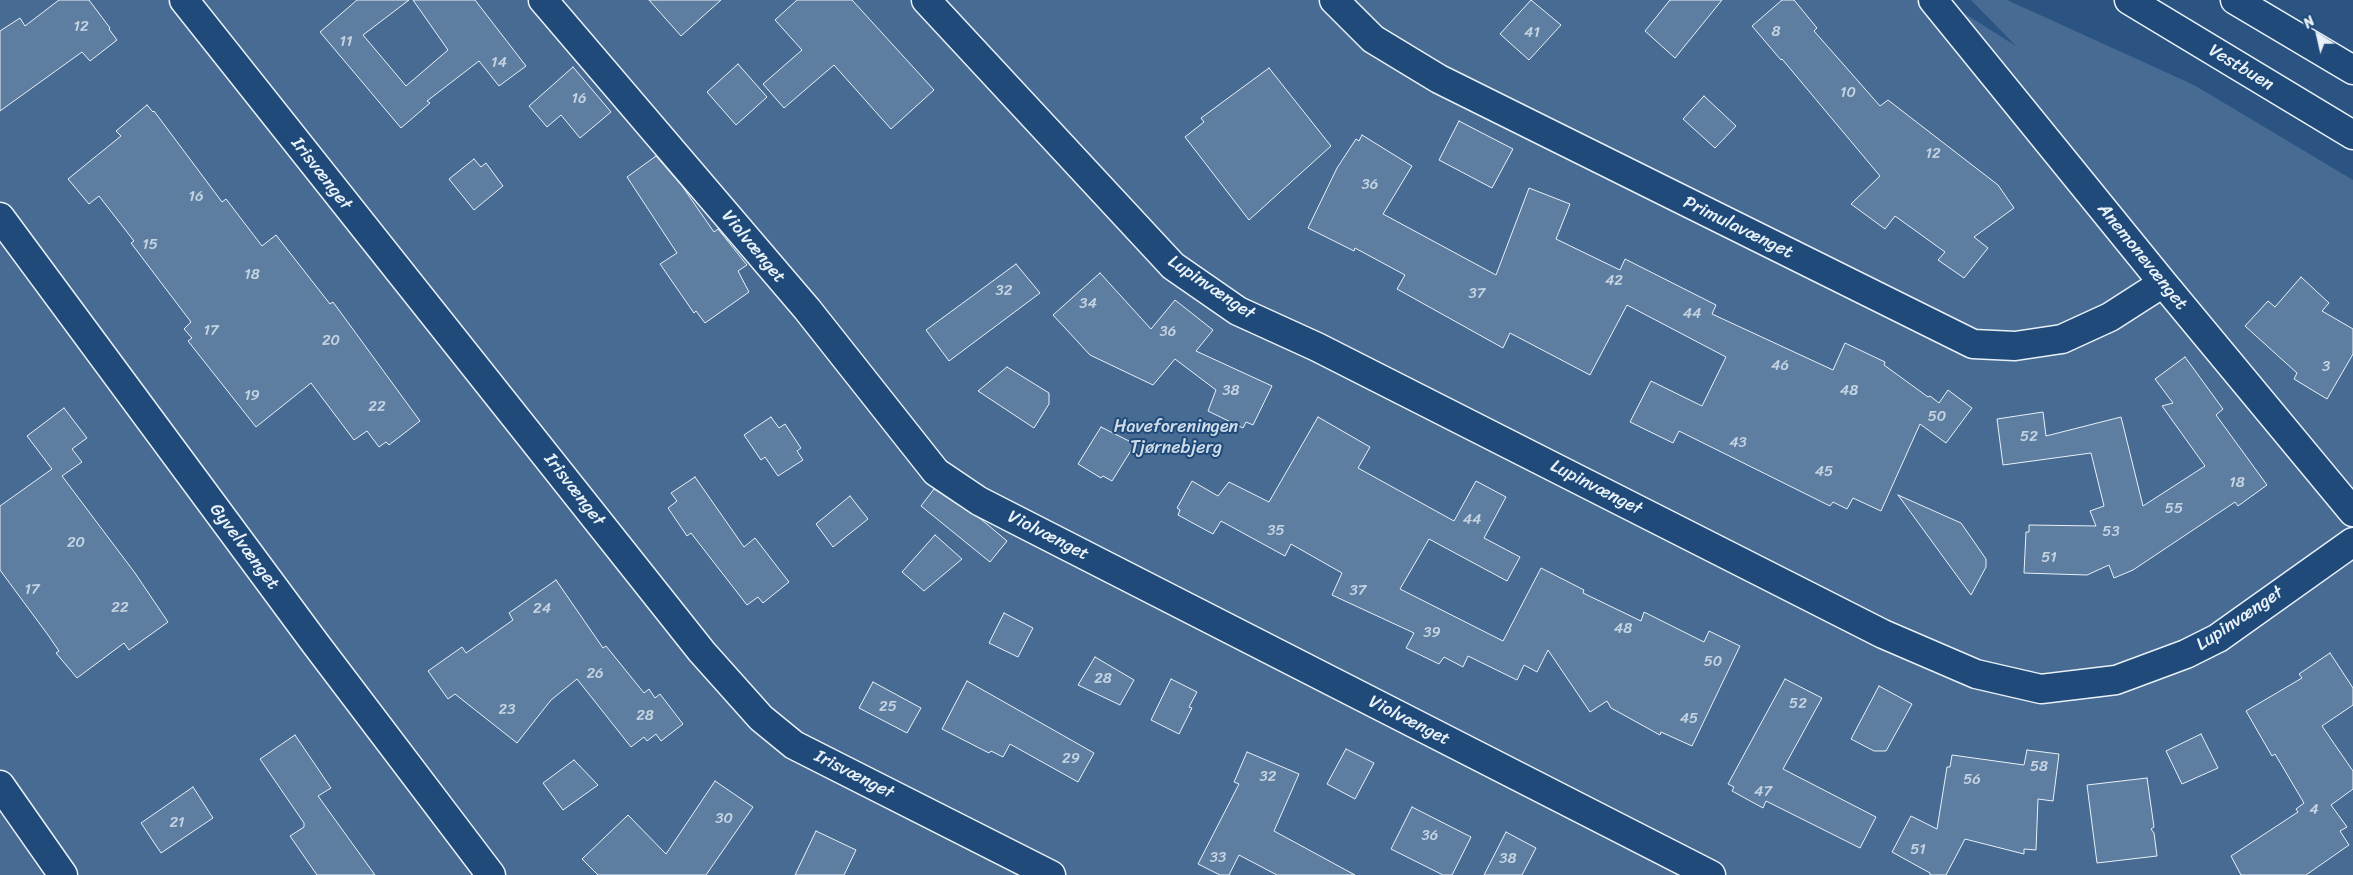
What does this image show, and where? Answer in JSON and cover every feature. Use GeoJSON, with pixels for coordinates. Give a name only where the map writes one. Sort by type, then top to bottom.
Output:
{"type":"FeatureCollection","features":[{"type":"Feature","properties":{"kind":"street","name":"Irisvænget"},"geometry":{"type":"LineString","coordinates":[[184,0],[702,652],[761,718],[794,745],[1051,875]]}},
{"type":"Feature","properties":{"kind":"street","name":"Violvænget"},"geometry":{"type":"LineString","coordinates":[[543,0],[807,310],[936,472],[979,501],[1711,875]]}},
{"type":"Feature","properties":{"kind":"street","name":"Lupinvænget"},"geometry":{"type":"LineString","coordinates":[[926,0],[1173,266],[1238,311],[1326,351],[1883,634],[1976,674],[2041,689],[2116,680],[2186,654],[2218,638],[2353,542]]}},
{"type":"Feature","properties":{"kind":"street","name":"Primulavænget"},"geometry":{"type":"LineString","coordinates":[[1334,0],[1373,39],[1439,79],[1973,344],[2015,346],[2062,339],[2110,316],[2163,283]]}},
{"type":"Feature","properties":{"kind":"street","name":"Anemonevænget"},"geometry":{"type":"LineString","coordinates":[[1933,0],[2163,283],[2353,512]]}},
{"type":"Feature","properties":{"kind":"street","name":"Vestbuen"},"geometry":{"type":"LineString","coordinates":[[2129,0],[2353,135]]}},
{"type":"Feature","properties":{"kind":"street"},"geometry":{"type":"LineString","coordinates":[[2235,0],[2353,70]]}},
{"type":"Feature","properties":{"kind":"street","name":"Gyvelvænget"},"geometry":{"type":"LineString","coordinates":[[0,217],[309,635],[491,875]]}},
{"type":"Feature","properties":{"kind":"street"},"geometry":{"type":"LineString","coordinates":[[0,785],[63,875]]}},
{"type":"Feature","properties":{"kind":"green space","name":"Haveforeningen Tjørnebjerg"},"geometry":{"type":"Polygon","coordinates":[[[0,0],[1943,0],[2016,46],[1971,0],[2007,0],[2194,85],[2353,180],[2353,875],[0,875],[0,0]]]}},
{"type":"Feature","properties":{"kind":"building"},"geometry":{"type":"Polygon","coordinates":[[[59,0],[89,0],[117,40],[90,61],[82,52],[0,111],[0,31],[20,18],[25,26],[59,0]]]}},
{"type":"Feature","properties":{"kind":"building"},"geometry":{"type":"Polygon","coordinates":[[[357,0],[409,0],[363,35],[406,86],[448,50],[413,0],[475,0],[526,66],[499,86],[479,61],[427,101],[430,103],[401,128],[320,32],[357,0]]]}},
{"type":"Feature","properties":{"kind":"building"},"geometry":{"type":"Polygon","coordinates":[[[649,0],[721,0],[681,36],[649,0]]]}},
{"type":"Feature","properties":{"kind":"building"},"geometry":{"type":"Polygon","coordinates":[[[797,0],[852,0],[934,90],[891,129],[834,65],[784,108],[763,84],[802,50],[775,20],[797,0]]]}},
{"type":"Feature","properties":{"kind":"building"},"geometry":{"type":"Polygon","coordinates":[[[1531,0],[1561,25],[1529,60],[1500,34],[1531,0]]]}},
{"type":"Feature","properties":{"kind":"building"},"geometry":{"type":"Polygon","coordinates":[[[1670,0],[1722,0],[1675,58],[1645,31],[1670,0]]]}},
{"type":"Feature","properties":{"kind":"building"},"geometry":{"type":"Polygon","coordinates":[[[1782,0],[1794,0],[1817,28],[1814,31],[1880,106],[1888,100],[1998,185],[2014,208],[1974,237],[1988,248],[1964,278],[1938,260],[1945,252],[1895,216],[1885,229],[1851,204],[1880,176],[1752,26],[1782,0]]]}},
{"type":"Feature","properties":{"kind":"building"},"geometry":{"type":"Polygon","coordinates":[[[738,64],[767,97],[736,125],[707,92],[738,64]]]}},
{"type":"Feature","properties":{"kind":"building"},"geometry":{"type":"Polygon","coordinates":[[[573,67],[611,112],[580,138],[561,115],[547,127],[529,106],[573,67]]]}},
{"type":"Feature","properties":{"kind":"building"},"geometry":{"type":"Polygon","coordinates":[[[1269,68],[1331,146],[1249,220],[1185,137],[1204,122],[1201,118],[1269,68]]]}},
{"type":"Feature","properties":{"kind":"building"},"geometry":{"type":"Polygon","coordinates":[[[1704,96],[1736,126],[1715,148],[1683,119],[1704,96]]]}},
{"type":"Feature","properties":{"kind":"building"},"geometry":{"type":"Polygon","coordinates":[[[147,105],[154,111],[222,202],[226,199],[262,246],[276,235],[330,304],[333,302],[420,421],[389,445],[386,442],[379,447],[367,431],[354,440],[311,383],[256,427],[188,341],[192,338],[184,329],[191,322],[131,243],[134,241],[99,196],[89,204],[68,179],[121,136],[116,131],[147,105]]]}},
{"type":"Feature","properties":{"kind":"building"},"geometry":{"type":"Polygon","coordinates":[[[1459,121],[1513,149],[1492,188],[1439,160],[1459,121]]]}},
{"type":"Feature","properties":{"kind":"building"},"geometry":{"type":"Polygon","coordinates":[[[1362,135],[1412,166],[1383,214],[1496,275],[1529,188],[1570,204],[1556,239],[1620,270],[1625,259],[1716,305],[1712,314],[1833,370],[1845,343],[1885,362],[1884,365],[1939,403],[1948,390],[1972,408],[1946,443],[1920,424],[1881,511],[1853,498],[1847,509],[1833,502],[1830,506],[1679,431],[1673,443],[1630,422],[1651,381],[1702,406],[1726,357],[1627,305],[1590,375],[1510,333],[1503,348],[1397,289],[1405,275],[1355,248],[1354,251],[1308,228],[1337,168],[1356,139],[1359,141],[1362,135]]]}},
{"type":"Feature","properties":{"kind":"building"},"geometry":{"type":"Polygon","coordinates":[[[656,156],[682,186],[714,232],[718,229],[747,265],[738,271],[749,292],[705,323],[696,311],[694,313],[660,264],[677,253],[627,177],[656,156]]]}},
{"type":"Feature","properties":{"kind":"building"},"geometry":{"type":"Polygon","coordinates":[[[474,159],[481,167],[486,163],[503,186],[474,210],[449,179],[474,159]]]}},
{"type":"Feature","properties":{"kind":"building"},"geometry":{"type":"Polygon","coordinates":[[[1016,264],[1040,293],[949,361],[926,330],[1016,264]]]}},
{"type":"Feature","properties":{"kind":"building"},"geometry":{"type":"Polygon","coordinates":[[[1100,273],[1151,329],[1175,300],[1213,330],[1196,351],[1272,386],[1253,425],[1246,422],[1243,428],[1208,411],[1216,390],[1175,359],[1153,385],[1090,355],[1053,315],[1100,273]]]}},
{"type":"Feature","properties":{"kind":"building"},"geometry":{"type":"Polygon","coordinates":[[[2301,277],[2329,303],[2322,311],[2353,329],[2353,354],[2327,399],[2294,379],[2297,373],[2245,326],[2268,301],[2275,307],[2301,277]]]}},
{"type":"Feature","properties":{"kind":"building"},"geometry":{"type":"Polygon","coordinates":[[[2185,357],[2223,409],[2216,415],[2267,485],[2238,506],[2235,502],[2133,570],[2114,578],[2109,565],[2087,575],[2024,573],[2026,532],[2029,532],[2029,525],[2096,526],[2090,511],[2104,506],[2091,453],[2003,465],[1997,419],[2043,412],[2046,436],[2121,417],[2143,506],[2205,466],[2162,406],[2173,403],[2155,379],[2185,357]]]}},
{"type":"Feature","properties":{"kind":"building"},"geometry":{"type":"Polygon","coordinates":[[[1007,367],[1049,393],[1049,404],[1034,428],[978,391],[1007,367]]]}},
{"type":"Feature","properties":{"kind":"building"},"geometry":{"type":"Polygon","coordinates":[[[64,408],[87,438],[72,449],[82,462],[62,476],[135,573],[168,622],[129,650],[124,643],[77,678],[56,653],[59,651],[0,570],[0,506],[52,469],[27,436],[64,408]]]}},
{"type":"Feature","properties":{"kind":"building"},"geometry":{"type":"Polygon","coordinates":[[[771,417],[779,428],[785,424],[801,448],[797,451],[803,460],[778,476],[765,457],[761,460],[744,435],[771,417]]]}},
{"type":"Feature","properties":{"kind":"building"},"geometry":{"type":"Polygon","coordinates":[[[1318,417],[1370,447],[1358,468],[1454,521],[1476,481],[1506,497],[1484,538],[1520,557],[1507,581],[1429,539],[1400,589],[1503,641],[1541,568],[1584,590],[1583,593],[1641,621],[1644,612],[1704,642],[1709,631],[1740,646],[1692,746],[1661,732],[1660,735],[1611,708],[1607,701],[1590,712],[1548,650],[1537,672],[1524,665],[1517,680],[1468,656],[1463,667],[1444,657],[1439,664],[1406,648],[1414,633],[1332,595],[1342,573],[1291,544],[1285,556],[1221,521],[1213,534],[1178,515],[1180,510],[1177,508],[1192,481],[1218,496],[1229,482],[1269,502],[1318,417]]]}},
{"type":"Feature","properties":{"kind":"building"},"geometry":{"type":"Polygon","coordinates":[[[1101,427],[1135,444],[1112,481],[1103,476],[1101,478],[1078,464],[1101,427]]]}},
{"type":"Feature","properties":{"kind":"building"},"geometry":{"type":"Polygon","coordinates":[[[695,477],[744,547],[755,538],[789,582],[763,603],[758,597],[747,605],[691,533],[687,536],[668,508],[677,501],[671,493],[695,477]]]}},
{"type":"Feature","properties":{"kind":"building"},"geometry":{"type":"Polygon","coordinates":[[[934,489],[982,520],[1007,541],[990,562],[921,506],[934,489]]]}},
{"type":"Feature","properties":{"kind":"building"},"geometry":{"type":"Polygon","coordinates":[[[1898,495],[1961,523],[1986,559],[1986,567],[1971,595],[1898,495]]]}},
{"type":"Feature","properties":{"kind":"building"},"geometry":{"type":"Polygon","coordinates":[[[850,496],[868,519],[833,547],[816,524],[850,496]]]}},
{"type":"Feature","properties":{"kind":"building"},"geometry":{"type":"Polygon","coordinates":[[[935,535],[962,559],[924,591],[902,572],[935,535]]]}},
{"type":"Feature","properties":{"kind":"building"},"geometry":{"type":"Polygon","coordinates":[[[556,580],[603,648],[606,646],[644,693],[649,689],[655,698],[660,694],[683,724],[661,741],[656,734],[647,741],[644,737],[631,747],[577,679],[551,700],[517,743],[455,694],[448,699],[428,671],[462,647],[466,653],[513,620],[509,613],[556,580]]]}},
{"type":"Feature","properties":{"kind":"building"},"geometry":{"type":"Polygon","coordinates":[[[1004,613],[1033,628],[1018,657],[989,643],[1004,613]]]}},
{"type":"Feature","properties":{"kind":"building"},"geometry":{"type":"Polygon","coordinates":[[[2330,653],[2353,688],[2353,705],[2322,726],[2353,771],[2353,789],[2331,805],[2347,827],[2340,831],[2349,845],[2306,875],[2241,875],[2231,856],[2298,812],[2296,809],[2304,803],[2275,754],[2272,756],[2246,711],[2302,678],[2299,674],[2330,653]]]}},
{"type":"Feature","properties":{"kind":"building"},"geometry":{"type":"Polygon","coordinates":[[[1095,657],[1134,680],[1120,705],[1078,685],[1095,657]]]}},
{"type":"Feature","properties":{"kind":"building"},"geometry":{"type":"Polygon","coordinates":[[[1171,679],[1197,692],[1189,707],[1192,708],[1179,734],[1151,720],[1171,679]]]}},
{"type":"Feature","properties":{"kind":"building"},"geometry":{"type":"Polygon","coordinates":[[[1785,679],[1822,698],[1783,769],[1876,817],[1860,848],[1766,801],[1763,808],[1732,791],[1734,787],[1728,784],[1785,679]]]}},
{"type":"Feature","properties":{"kind":"building"},"geometry":{"type":"Polygon","coordinates":[[[967,681],[1094,753],[1078,782],[1010,744],[1003,757],[991,751],[989,753],[942,729],[967,681]]]}},
{"type":"Feature","properties":{"kind":"building"},"geometry":{"type":"Polygon","coordinates":[[[873,682],[921,708],[907,733],[859,708],[873,682]]]}},
{"type":"Feature","properties":{"kind":"building"},"geometry":{"type":"Polygon","coordinates":[[[1879,686],[1912,704],[1886,751],[1874,751],[1851,739],[1879,686]]]}},
{"type":"Feature","properties":{"kind":"building"},"geometry":{"type":"Polygon","coordinates":[[[2201,734],[2218,768],[2182,784],[2166,751],[2201,734]]]}},
{"type":"Feature","properties":{"kind":"building"},"geometry":{"type":"Polygon","coordinates":[[[295,735],[331,788],[318,796],[375,875],[317,875],[290,836],[304,827],[304,823],[260,759],[295,735]]]}},
{"type":"Feature","properties":{"kind":"building"},"geometry":{"type":"Polygon","coordinates":[[[1346,749],[1374,763],[1355,799],[1327,784],[1346,749]]]}},
{"type":"Feature","properties":{"kind":"building"},"geometry":{"type":"Polygon","coordinates":[[[2027,750],[2059,754],[2053,801],[2038,799],[2036,850],[2024,849],[2024,854],[1965,839],[1946,875],[1930,875],[1930,873],[1892,852],[1911,816],[1937,829],[1947,767],[1950,767],[1952,755],[2024,765],[2027,750]]]}},
{"type":"Feature","properties":{"kind":"building"},"geometry":{"type":"Polygon","coordinates":[[[1247,752],[1299,774],[1274,831],[1355,875],[1277,875],[1239,855],[1229,875],[1220,875],[1198,864],[1239,784],[1234,782],[1247,752]]]}},
{"type":"Feature","properties":{"kind":"building"},"geometry":{"type":"Polygon","coordinates":[[[574,760],[598,785],[563,810],[543,783],[574,760]]]}},
{"type":"Feature","properties":{"kind":"building"},"geometry":{"type":"Polygon","coordinates":[[[2147,778],[2154,827],[2151,829],[2154,833],[2157,856],[2097,863],[2087,785],[2147,778]]]}},
{"type":"Feature","properties":{"kind":"building"},"geometry":{"type":"Polygon","coordinates":[[[715,781],[753,807],[706,875],[598,875],[582,859],[628,815],[666,854],[715,781]]]}},
{"type":"Feature","properties":{"kind":"building"},"geometry":{"type":"Polygon","coordinates":[[[193,787],[213,818],[161,853],[141,823],[193,787]]]}},
{"type":"Feature","properties":{"kind":"building"},"geometry":{"type":"Polygon","coordinates":[[[1412,807],[1471,837],[1452,875],[1443,875],[1391,849],[1412,807]]]}},
{"type":"Feature","properties":{"kind":"building"},"geometry":{"type":"Polygon","coordinates":[[[816,831],[856,850],[844,875],[795,875],[816,831]]]}},
{"type":"Feature","properties":{"kind":"building"},"geometry":{"type":"Polygon","coordinates":[[[1506,832],[1536,848],[1522,875],[1484,875],[1506,832]]]}}]}
